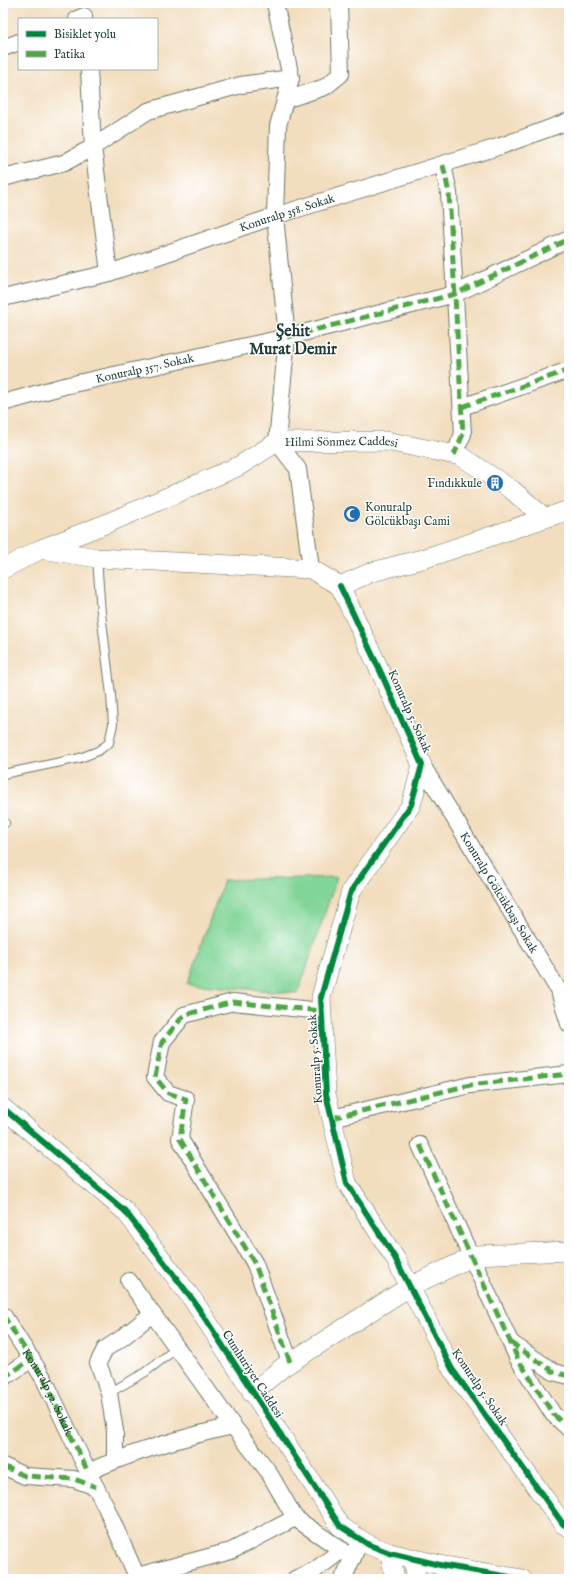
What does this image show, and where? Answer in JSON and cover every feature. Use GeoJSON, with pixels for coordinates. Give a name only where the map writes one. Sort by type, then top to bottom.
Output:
{"type":"FeatureCollection","features":[{"type":"Feature","properties":{"kind":"street"},"geometry":{"type":"LineString","coordinates":[[275,3],[291,78],[278,126],[275,216],[287,337],[277,442],[298,469],[311,569]]}},
{"type":"Feature","properties":{"kind":"street"},"geometry":{"type":"LineString","coordinates":[[285,100],[325,87],[341,74],[339,3]]}},
{"type":"Feature","properties":{"kind":"street"},"geometry":{"type":"LineString","coordinates":[[3,48],[18,42]]}},
{"type":"Feature","properties":{"kind":"street"},"geometry":{"type":"LineString","coordinates":[[90,70],[92,147],[109,273]]}},
{"type":"Feature","properties":{"kind":"street"},"geometry":{"type":"LineString","coordinates":[[3,178],[64,163],[148,111],[241,85],[291,78]]}},
{"type":"Feature","properties":{"kind":"street","name":"Konuralp 358. Sokak"},"geometry":{"type":"LineString","coordinates":[[3,298],[109,273],[275,216],[501,146],[569,121]]}},
{"type":"Feature","properties":{"kind":"street"},"geometry":{"type":"LineString","coordinates":[[443,164],[449,194],[462,407],[463,434],[454,455]]}},
{"type":"Feature","properties":{"kind":"street","name":"Konuralp 357. Sokak"},"geometry":{"type":"LineString","coordinates":[[3,403],[64,386],[287,337],[455,294],[569,239]]}},
{"type":"Feature","properties":{"kind":"street"},"geometry":{"type":"LineString","coordinates":[[462,407],[569,370]]}},
{"type":"Feature","properties":{"kind":"street","name":"Hilmi Sönmez Caddesi"},"geometry":{"type":"LineString","coordinates":[[3,569],[41,549],[186,490],[239,466],[277,442],[386,441],[461,456],[512,490],[545,518]]}},
{"type":"Feature","properties":{"kind":"street"},"geometry":{"type":"LineString","coordinates":[[41,549],[97,558],[311,569],[340,586],[372,572],[426,558],[569,510]]}},
{"type":"Feature","properties":{"kind":"street","name":"Konuralp 5. Sokak"},"geometry":{"type":"LineString","coordinates":[[340,586],[422,765],[411,805],[351,891],[321,997],[326,1094],[346,1183],[395,1258],[452,1369],[563,1524],[569,1527]]}},
{"type":"Feature","properties":{"kind":"street","name":"Konuralp Gölcükbaşı Sokak"},"geometry":{"type":"LineString","coordinates":[[422,765],[503,896],[559,991],[569,1024]]}},
{"type":"Feature","properties":{"kind":"street"},"geometry":{"type":"LineString","coordinates":[[290,1362],[255,1264],[180,1139],[186,1099],[168,1093],[155,1077],[162,1042],[184,1015],[233,1002],[322,1012]]}},
{"type":"Feature","properties":{"kind":"street"},"geometry":{"type":"LineString","coordinates":[[332,1118],[470,1085],[569,1074]]}},
{"type":"Feature","properties":{"kind":"street","name":"Cumhuriyet Caddesi"},"geometry":{"type":"LineString","coordinates":[[3,1108],[125,1211],[193,1300],[252,1393],[340,1526],[361,1539],[390,1553],[440,1566],[522,1579]]}},
{"type":"Feature","properties":{"kind":"street"},"geometry":{"type":"LineString","coordinates":[[420,1145],[518,1359],[553,1414],[569,1429]]}},
{"type":"Feature","properties":{"kind":"street"},"geometry":{"type":"LineString","coordinates":[[252,1393],[290,1362],[409,1287],[476,1255],[569,1252]]}},
{"type":"Feature","properties":{"kind":"street"},"geometry":{"type":"LineString","coordinates":[[129,1281],[233,1426],[268,1471],[295,1518],[347,1554]]}},
{"type":"Feature","properties":{"kind":"street"},"geometry":{"type":"LineString","coordinates":[[115,1460],[115,1432],[109,1393],[98,1363],[105,1349],[122,1338],[152,1314]]}},
{"type":"Feature","properties":{"kind":"street","name":"Konuralp 32. Sokak"},"geometry":{"type":"LineString","coordinates":[[3,1315],[44,1379],[137,1577]]}},
{"type":"Feature","properties":{"kind":"street"},"geometry":{"type":"LineString","coordinates":[[510,1342],[554,1372],[569,1376]]}},
{"type":"Feature","properties":{"kind":"street"},"geometry":{"type":"LineString","coordinates":[[3,1378],[32,1359]]}},
{"type":"Feature","properties":{"kind":"street"},"geometry":{"type":"LineString","coordinates":[[88,1472],[115,1460],[190,1436],[233,1426]]}},
{"type":"Feature","properties":{"kind":"street"},"geometry":{"type":"LineString","coordinates":[[3,1466],[24,1476],[74,1479],[96,1487]]}},
{"type":"Feature","properties":{"kind":"street"},"geometry":{"type":"LineString","coordinates":[[137,1577],[232,1551],[295,1518]]}},
{"type":"Feature","properties":{"kind":"street"},"geometry":{"type":"LineString","coordinates":[[295,1579],[347,1554],[361,1539]]}},
{"type":"Feature","properties":{"kind":"street"},"geometry":{"type":"LineString","coordinates":[[390,1553],[395,1579]]}},
{"type":"Feature","properties":{"kind":"street"},"geometry":{"type":"LineString","coordinates":[[343,1579],[347,1554]]}},
{"type":"Feature","properties":{"kind":"street"},"geometry":{"type":"LineString","coordinates":[[413,1559],[417,1579]]}},
{"type":"Feature","properties":{"kind":"lane"},"geometry":{"type":"LineString","coordinates":[[3,774],[80,758],[98,751],[109,743],[113,724],[101,613],[97,558]]}},
{"type":"Feature","properties":{"kind":"lane"},"geometry":{"type":"LineString","coordinates":[[109,1393],[144,1373],[177,1348]]}},
{"type":"Feature","properties":{"kind":"green space"},"geometry":{"type":"Polygon","coordinates":[[[337,877],[298,993],[187,984],[224,880],[337,877]]]}},
{"type":"Feature","properties":{"kind":"marked path"},"geometry":{"type":"LineString","coordinates":[[443,165],[449,193],[463,434],[454,455]]}},
{"type":"Feature","properties":{"kind":"marked path"},"geometry":{"type":"LineString","coordinates":[[287,337],[455,294],[569,239]]}},
{"type":"Feature","properties":{"kind":"marked path"},"geometry":{"type":"LineString","coordinates":[[462,407],[569,370]]}},
{"type":"Feature","properties":{"kind":"marked path"},"geometry":{"type":"LineString","coordinates":[[290,1362],[255,1264],[180,1139],[186,1099],[168,1093],[155,1077],[162,1042],[184,1015],[233,1002],[322,1011]]}},
{"type":"Feature","properties":{"kind":"marked path"},"geometry":{"type":"LineString","coordinates":[[332,1118],[470,1085],[569,1074]]}},
{"type":"Feature","properties":{"kind":"marked path"},"geometry":{"type":"LineString","coordinates":[[420,1145],[518,1359],[553,1414],[569,1429]]}},
{"type":"Feature","properties":{"kind":"marked path"},"geometry":{"type":"LineString","coordinates":[[3,1315],[44,1379],[88,1472]]}},
{"type":"Feature","properties":{"kind":"marked path"},"geometry":{"type":"LineString","coordinates":[[510,1342],[554,1372],[569,1376]]}},
{"type":"Feature","properties":{"kind":"marked path"},"geometry":{"type":"LineString","coordinates":[[3,1378],[32,1359]]}},
{"type":"Feature","properties":{"kind":"marked path"},"geometry":{"type":"LineString","coordinates":[[3,1466],[25,1476],[74,1479],[96,1487]]}},
{"type":"Feature","properties":{"kind":"cycle path"},"geometry":{"type":"LineString","coordinates":[[340,586],[422,765],[411,805],[351,891],[321,997],[326,1094],[347,1183],[395,1258],[452,1369],[563,1524],[569,1527]]}},
{"type":"Feature","properties":{"kind":"cycle path"},"geometry":{"type":"LineString","coordinates":[[3,1108],[125,1211],[193,1300],[340,1526],[369,1545],[390,1553],[440,1565],[522,1579]]}},
{"type":"Feature","properties":{"kind":"place","name":"Fındıkkule"},"geometry":{"type":"Point","coordinates":[495,483]}},
{"type":"Feature","properties":{"kind":"place","name":"Konuralp Gölcükbaşı Cami"},"geometry":{"type":"Point","coordinates":[352,514]}},
{"type":"Feature","properties":{"kind":"district","name":"Şehit Murat Demir"},"geometry":{"type":"Point","coordinates":[293,339]}}]}
